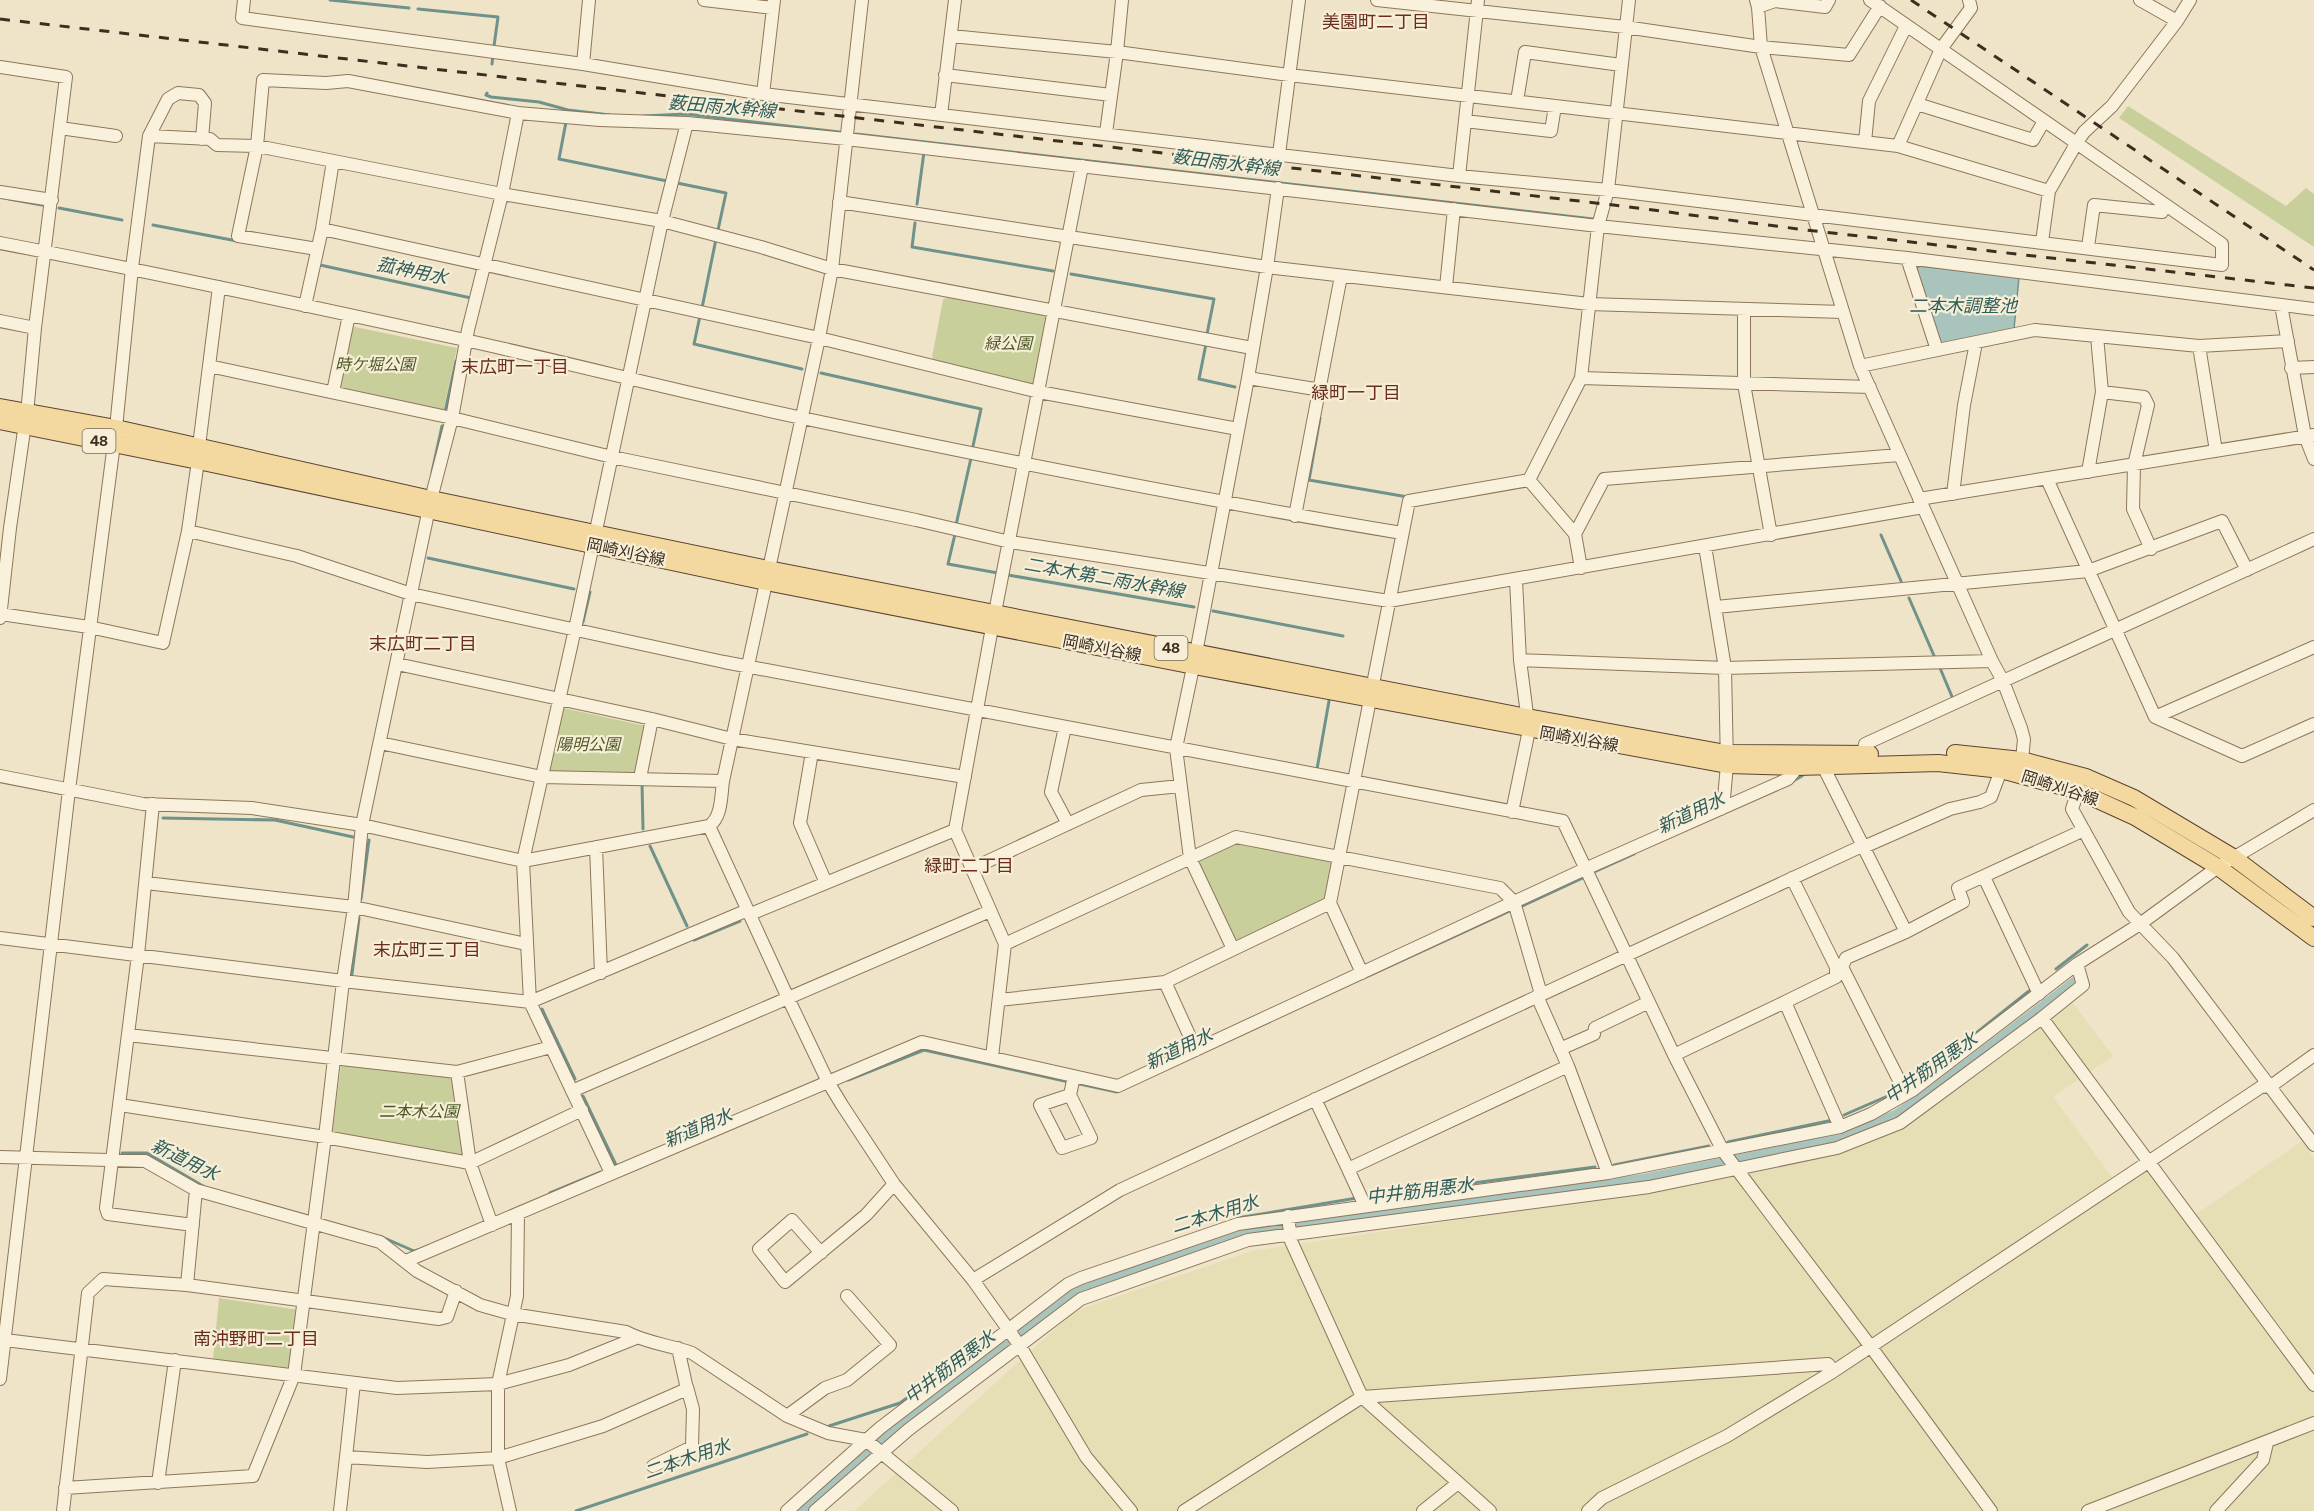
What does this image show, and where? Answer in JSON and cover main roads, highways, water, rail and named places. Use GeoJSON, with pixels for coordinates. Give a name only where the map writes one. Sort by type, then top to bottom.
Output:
{"type":"FeatureCollection","features":[{"type":"Feature","properties":{"kind":"main road","name":"岡崎刈谷線"},"geometry":{"type":"LineString","coordinates":[[0,407],[25,418],[767,576],[1195,660],[1726,759],[1798,767],[1938,763],[2001,770],[2078,790],[2135,817],[2218,867],[2314,938]]}},
{"type":"Feature","properties":{"kind":"main road","name":"岡崎刈谷線"},"geometry":{"type":"LineString","coordinates":[[0,421],[25,418]]}},
{"type":"Feature","properties":{"kind":"main road","name":"岡崎刈谷線"},"geometry":{"type":"LineString","coordinates":[[1726,759],[1951,753],[2022,760],[2086,777],[2134,798],[2233,857],[2314,918]]}},
{"type":"Feature","properties":{"kind":"water","name":"二本木調整池"},"geometry":{"type":"Polygon","coordinates":[[[1920,266],[2019,277],[2014,329],[1943,344],[1940,342],[1916,269],[1920,266]]]}},
{"type":"Feature","properties":{"kind":"waterway","name":"二本木第二雨水幹線"},"geometry":{"type":"LineString","coordinates":[[330,0],[409,8]]}},
{"type":"Feature","properties":{"kind":"waterway","name":"二本木第二雨水幹線"},"geometry":{"type":"LineString","coordinates":[[418,9],[498,17],[494,46]]}},
{"type":"Feature","properties":{"kind":"waterway","name":"二本木第二雨水幹線"},"geometry":{"type":"LineString","coordinates":[[492,64],[493,55]]}},
{"type":"Feature","properties":{"kind":"waterway","name":"二本木第二雨水幹線"},"geometry":{"type":"LineString","coordinates":[[487,93],[486,95],[491,97],[539,102],[568,110]]}},
{"type":"Feature","properties":{"kind":"waterway","name":"薮田雨水幹線"},"geometry":{"type":"LineString","coordinates":[[568,110],[610,115]]}},
{"type":"Feature","properties":{"kind":"waterway","name":"薮田雨水幹線"},"geometry":{"type":"LineString","coordinates":[[643,116],[686,114],[839,132]]}},
{"type":"Feature","properties":{"kind":"waterway","name":"二本木第二雨水幹線"},"geometry":{"type":"LineString","coordinates":[[566,122],[559,159],[667,181]]}},
{"type":"Feature","properties":{"kind":"waterway","name":"薮田雨水幹線"},"geometry":{"type":"LineString","coordinates":[[856,134],[1593,219]]}},
{"type":"Feature","properties":{"kind":"waterway"},"geometry":{"type":"LineString","coordinates":[[917,204],[924,152]]}},
{"type":"Feature","properties":{"kind":"waterway","name":"二本木第二雨水幹線"},"geometry":{"type":"LineString","coordinates":[[677,183],[726,193],[718,230]]}},
{"type":"Feature","properties":{"kind":"waterway","name":"菰神用水"},"geometry":{"type":"LineString","coordinates":[[9,199],[42,205]]}},
{"type":"Feature","properties":{"kind":"waterway","name":"菰神用水"},"geometry":{"type":"LineString","coordinates":[[59,208],[122,220]]}},
{"type":"Feature","properties":{"kind":"waterway"},"geometry":{"type":"LineString","coordinates":[[915,223],[912,247],[1053,271]]}},
{"type":"Feature","properties":{"kind":"waterway","name":"菰神用水"},"geometry":{"type":"LineString","coordinates":[[153,225],[237,241]]}},
{"type":"Feature","properties":{"kind":"waterway","name":"二本木第二雨水幹線"},"geometry":{"type":"LineString","coordinates":[[702,308],[716,239]]}},
{"type":"Feature","properties":{"kind":"waterway","name":"菰神用水"},"geometry":{"type":"LineString","coordinates":[[320,265],[471,298],[471,301]]}},
{"type":"Feature","properties":{"kind":"waterway"},"geometry":{"type":"LineString","coordinates":[[1071,274],[1214,299],[1207,334]]}},
{"type":"Feature","properties":{"kind":"waterway","name":"二本木第二雨水幹線"},"geometry":{"type":"LineString","coordinates":[[700,316],[694,344],[802,369]]}},
{"type":"Feature","properties":{"kind":"waterway"},"geometry":{"type":"LineString","coordinates":[[1206,344],[1199,379],[1235,387]]}},
{"type":"Feature","properties":{"kind":"waterway","name":"菰神用水"},"geometry":{"type":"LineString","coordinates":[[445,412],[456,361]]}},
{"type":"Feature","properties":{"kind":"waterway","name":"二本木第二雨水幹線"},"geometry":{"type":"LineString","coordinates":[[821,373],[981,409],[973,446]]}},
{"type":"Feature","properties":{"kind":"waterway"},"geometry":{"type":"LineString","coordinates":[[1320,418],[1309,480],[1408,497]]}},
{"type":"Feature","properties":{"kind":"waterway","name":"菰神用水"},"geometry":{"type":"LineString","coordinates":[[432,472],[442,426]]}},
{"type":"Feature","properties":{"kind":"waterway","name":"二本木第二雨水幹線"},"geometry":{"type":"LineString","coordinates":[[956,525],[971,458]]}},
{"type":"Feature","properties":{"kind":"waterway","name":"二本木第二雨水幹線"},"geometry":{"type":"LineString","coordinates":[[955,534],[948,564],[998,573]]}},
{"type":"Feature","properties":{"kind":"waterway"},"geometry":{"type":"LineString","coordinates":[[1881,535],[1901,581]]}},
{"type":"Feature","properties":{"kind":"waterway","name":"菰神用水"},"geometry":{"type":"LineString","coordinates":[[428,558],[574,589]]}},
{"type":"Feature","properties":{"kind":"waterway","name":"二本木第二雨水幹線"},"geometry":{"type":"LineString","coordinates":[[1008,575],[1194,607]]}},
{"type":"Feature","properties":{"kind":"waterway","name":"菰神用水"},"geometry":{"type":"LineString","coordinates":[[583,622],[590,592]]}},
{"type":"Feature","properties":{"kind":"waterway"},"geometry":{"type":"LineString","coordinates":[[1909,598],[1935,658]]}},
{"type":"Feature","properties":{"kind":"waterway","name":"二本木第二雨水幹線"},"geometry":{"type":"LineString","coordinates":[[1213,611],[1343,636]]}},
{"type":"Feature","properties":{"kind":"waterway"},"geometry":{"type":"LineString","coordinates":[[1940,668],[1953,699]]}},
{"type":"Feature","properties":{"kind":"waterway","name":"二本木第二雨水幹線"},"geometry":{"type":"LineString","coordinates":[[1317,769],[1329,701]]}},
{"type":"Feature","properties":{"kind":"waterway","name":"新道用水"},"geometry":{"type":"LineString","coordinates":[[1793,781],[1802,776]]}},
{"type":"Feature","properties":{"kind":"waterway","name":"菰神用水"},"geometry":{"type":"LineString","coordinates":[[642,783],[643,829]]}},
{"type":"Feature","properties":{"kind":"waterway"},"geometry":{"type":"LineString","coordinates":[[163,818],[275,820],[353,837]]}},
{"type":"Feature","properties":{"kind":"waterway"},"geometry":{"type":"LineString","coordinates":[[361,899],[369,840]]}},
{"type":"Feature","properties":{"kind":"waterway","name":"菰神用水"},"geometry":{"type":"LineString","coordinates":[[650,846],[687,926]]}},
{"type":"Feature","properties":{"kind":"waterway","name":"新道用水"},"geometry":{"type":"LineString","coordinates":[[1592,873],[1634,854]]}},
{"type":"Feature","properties":{"kind":"waterway","name":"新道用水"},"geometry":{"type":"LineString","coordinates":[[1520,907],[1585,877]]}},
{"type":"Feature","properties":{"kind":"waterway","name":"新道用水"},"geometry":{"type":"LineString","coordinates":[[1364,978],[1512,910]]}},
{"type":"Feature","properties":{"kind":"waterway"},"geometry":{"type":"LineString","coordinates":[[352,974],[359,918]]}},
{"type":"Feature","properties":{"kind":"waterway","name":"菰神用水"},"geometry":{"type":"LineString","coordinates":[[694,940],[740,921]]}},
{"type":"Feature","properties":{"kind":"waterway","name":"二本木用水"},"geometry":{"type":"LineString","coordinates":[[2056,969],[2087,945]]}},
{"type":"Feature","properties":{"kind":"waterway","name":"中井筋用悪水"},"geometry":{"type":"LineString","coordinates":[[802,1511],[880,1441],[1081,1289],[1245,1231],[1643,1179],[1837,1139],[1896,1115],[1930,1092],[2076,981]]}},
{"type":"Feature","properties":{"kind":"waterway","name":"二本木用水"},"geometry":{"type":"LineString","coordinates":[[1927,1072],[2029,991]]}},
{"type":"Feature","properties":{"kind":"waterway"},"geometry":{"type":"LineString","coordinates":[[542,1009],[575,1079]]}},
{"type":"Feature","properties":{"kind":"waterway","name":"新道用水"},"geometry":{"type":"LineString","coordinates":[[848,1080],[924,1050],[1069,1082]]}},
{"type":"Feature","properties":{"kind":"waterway","name":"新道用水"},"geometry":{"type":"LineString","coordinates":[[1075,1083],[1117,1092],[1121,1090]]}},
{"type":"Feature","properties":{"kind":"waterway","name":"二本木用水"},"geometry":{"type":"LineString","coordinates":[[1844,1115],[1899,1091]]}},
{"type":"Feature","properties":{"kind":"waterway"},"geometry":{"type":"LineString","coordinates":[[583,1096],[616,1165]]}},
{"type":"Feature","properties":{"kind":"waterway","name":"二本木用水"},"geometry":{"type":"LineString","coordinates":[[1728,1142],[1833,1120]]}},
{"type":"Feature","properties":{"kind":"waterway","name":"二本木用水"},"geometry":{"type":"LineString","coordinates":[[1614,1165],[1709,1146]]}},
{"type":"Feature","properties":{"kind":"waterway","name":"新道用水"},"geometry":{"type":"LineString","coordinates":[[122,1153],[147,1153],[203,1186]]}},
{"type":"Feature","properties":{"kind":"waterway","name":"二本木用水"},"geometry":{"type":"LineString","coordinates":[[1367,1197],[1595,1167]]}},
{"type":"Feature","properties":{"kind":"waterway","name":"新道用水"},"geometry":{"type":"LineString","coordinates":[[550,1193],[601,1172]]}},
{"type":"Feature","properties":{"kind":"waterway","name":"二本木用水"},"geometry":{"type":"LineString","coordinates":[[1237,1218],[1357,1198]]}},
{"type":"Feature","properties":{"kind":"waterway","name":"新道用水"},"geometry":{"type":"LineString","coordinates":[[382,1237],[414,1251],[418,1250]]}},
{"type":"Feature","properties":{"kind":"waterway","name":"二本木用水"},"geometry":{"type":"LineString","coordinates":[[829,1426],[900,1403],[967,1354]]}},
{"type":"Feature","properties":{"kind":"waterway","name":"二本木用水"},"geometry":{"type":"LineString","coordinates":[[576,1511],[807,1434]]}},
{"type":"Feature","properties":{"kind":"railway"},"geometry":{"type":"LineString","coordinates":[[1911,0],[2314,270]]}},
{"type":"Feature","properties":{"kind":"railway"},"geometry":{"type":"LineString","coordinates":[[0,19],[2314,288]]}},
{"type":"Feature","properties":{"kind":"district","name":"美園町二丁目"},"geometry":{"type":"Point","coordinates":[1376,22]}},
{"type":"Feature","properties":{"kind":"district","name":"末広町一丁目"},"geometry":{"type":"Point","coordinates":[515,367]}},
{"type":"Feature","properties":{"kind":"district","name":"緑町一丁目"},"geometry":{"type":"Point","coordinates":[1356,393]}},
{"type":"Feature","properties":{"kind":"district","name":"末広町二丁目"},"geometry":{"type":"Point","coordinates":[423,644]}},
{"type":"Feature","properties":{"kind":"district","name":"緑町二丁目"},"geometry":{"type":"Point","coordinates":[969,866]}},
{"type":"Feature","properties":{"kind":"district","name":"末広町三丁目"},"geometry":{"type":"Point","coordinates":[427,950]}},
{"type":"Feature","properties":{"kind":"district","name":"南沖野町二丁目"},"geometry":{"type":"Point","coordinates":[256,1339]}},
{"type":"Feature","properties":{"kind":"park label","name":"緑公園"},"geometry":{"type":"Point","coordinates":[1008,343]}},
{"type":"Feature","properties":{"kind":"park label","name":"時ケ堀公園"},"geometry":{"type":"Point","coordinates":[375,364]}},
{"type":"Feature","properties":{"kind":"park label","name":"陽明公園"},"geometry":{"type":"Point","coordinates":[588,744]}},
{"type":"Feature","properties":{"kind":"park label","name":"二本木公園"},"geometry":{"type":"Point","coordinates":[419,1111]}}]}
